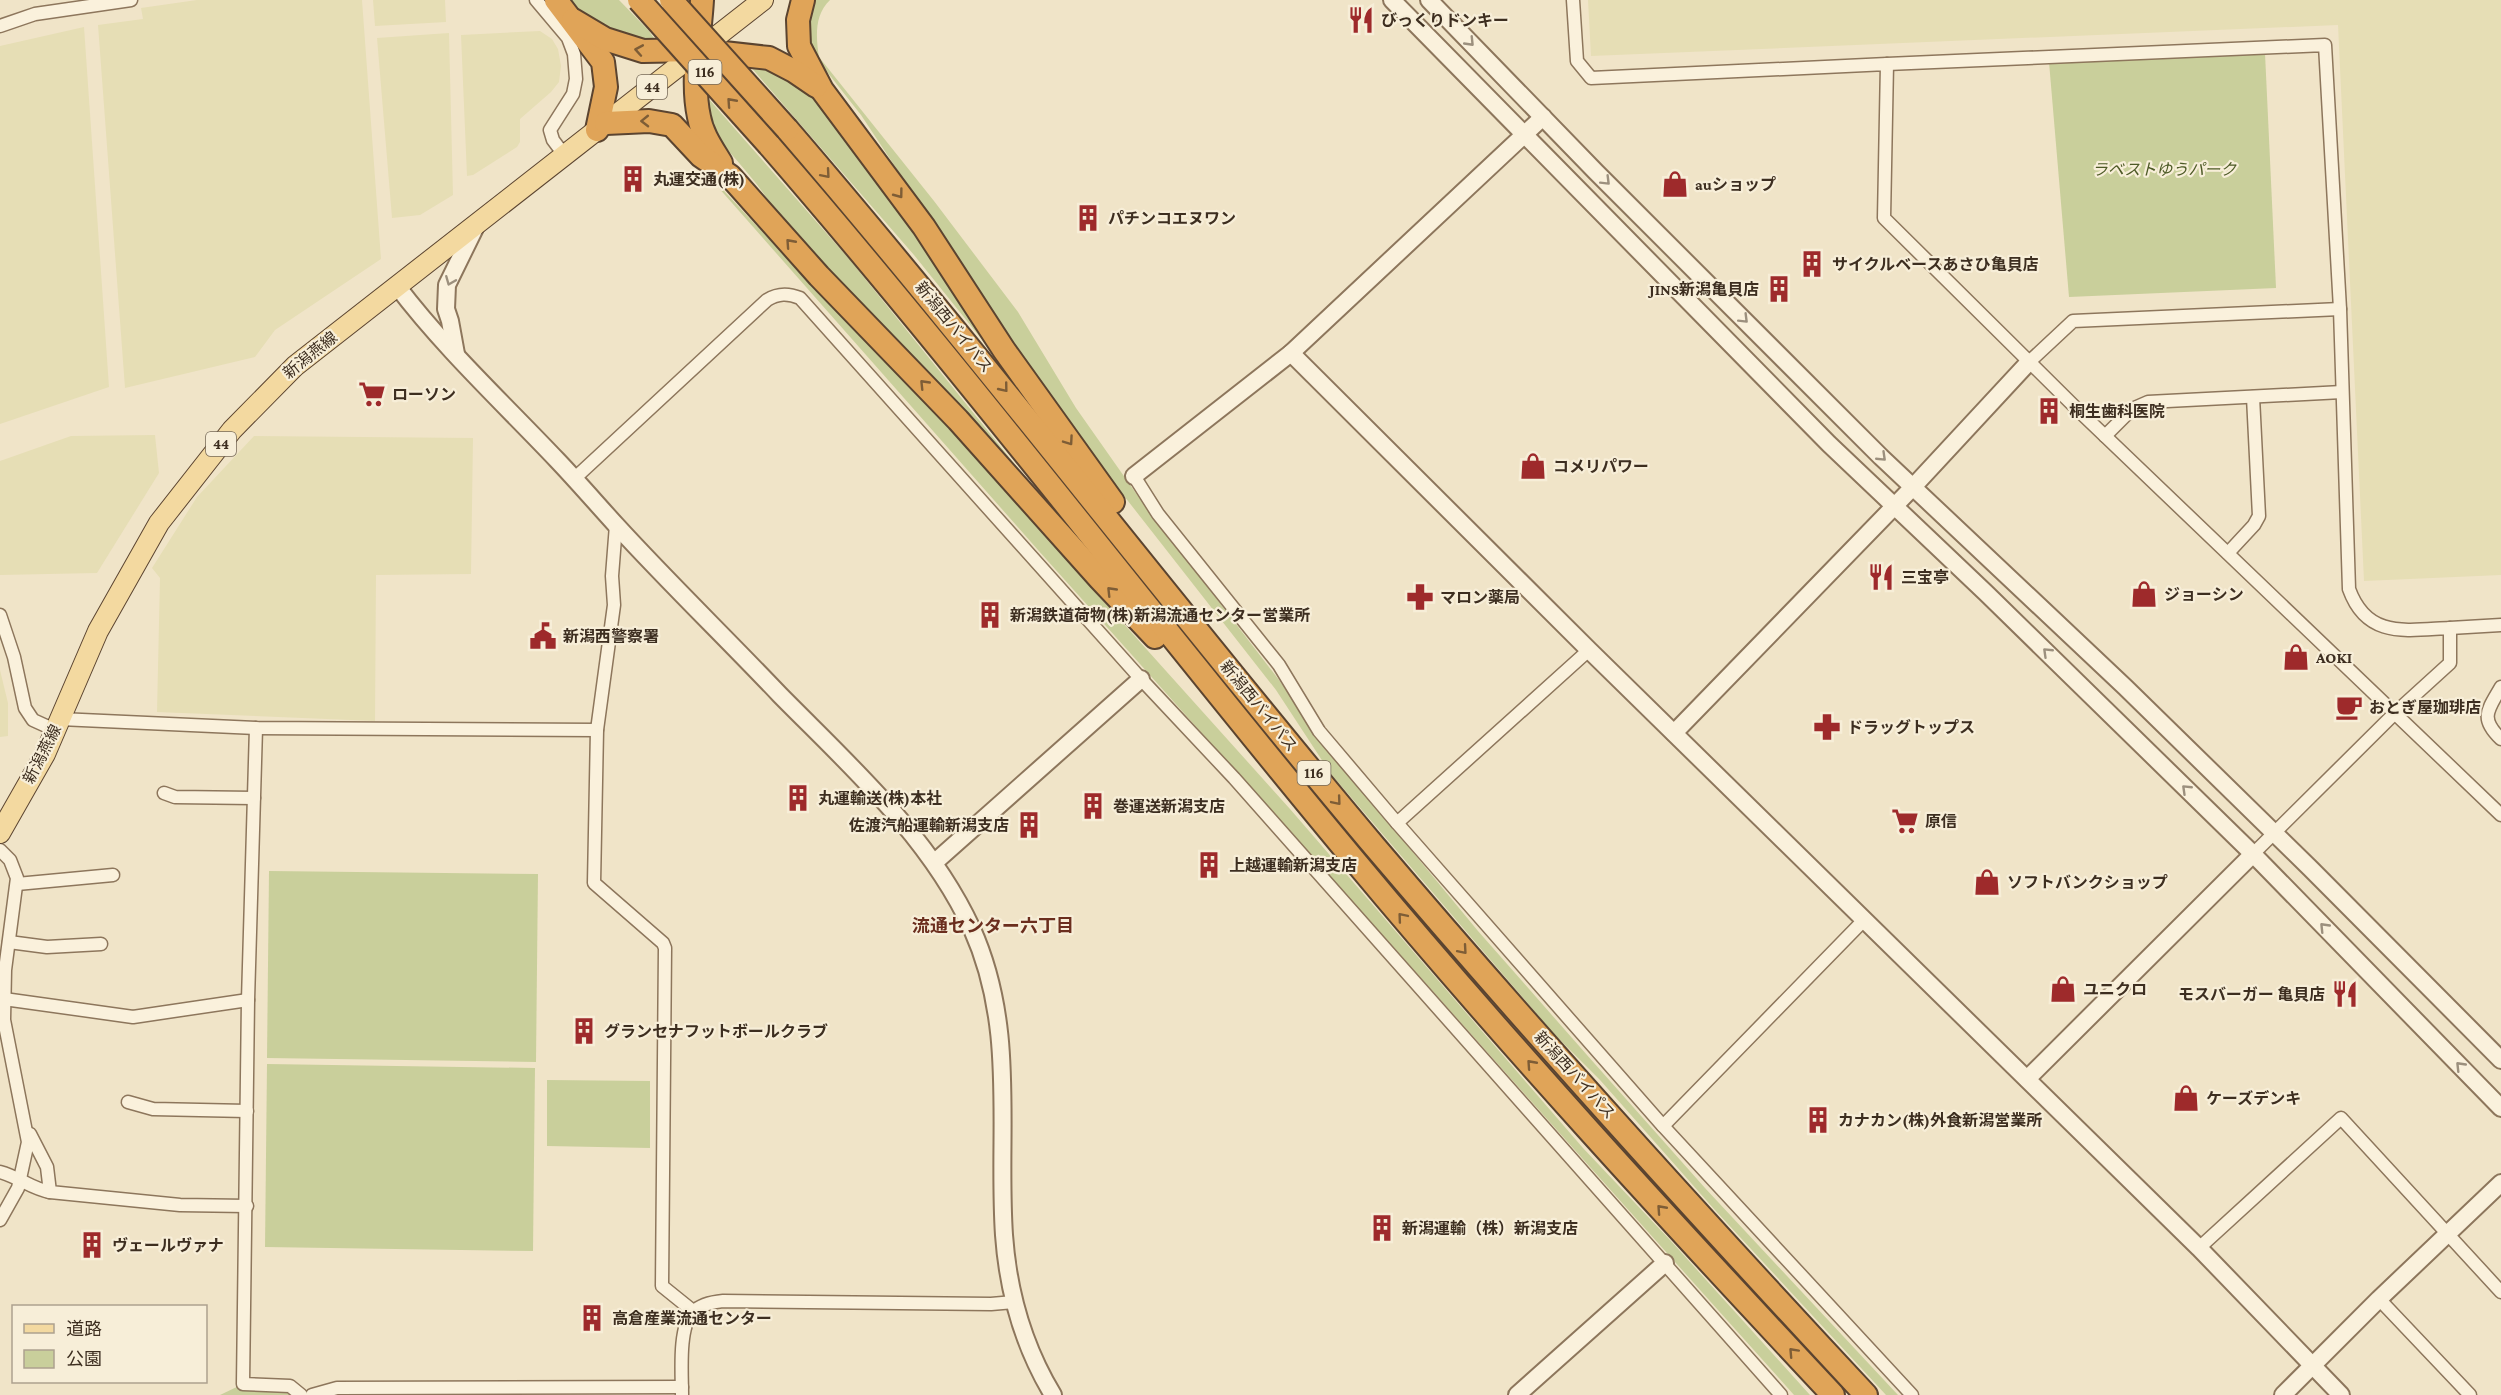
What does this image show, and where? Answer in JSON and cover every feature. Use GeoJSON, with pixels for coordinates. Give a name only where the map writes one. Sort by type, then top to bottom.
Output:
{"type":"FeatureCollection","features":[{"type":"Feature","properties":{"kind":"highway"},"geometry":{"type":"LineString","coordinates":[[556,0],[600,56],[606,72],[602,127],[650,121],[672,125],[701,156],[730,176]]}},
{"type":"Feature","properties":{"kind":"highway","name":"新潟西バイパス"},"geometry":{"type":"LineString","coordinates":[[639,0],[770,145],[892,288],[1268,755],[1458,982],[1699,1252],[1833,1395]]}},
{"type":"Feature","properties":{"kind":"highway","name":"新潟西バイパス"},"geometry":{"type":"LineString","coordinates":[[671,0],[788,129],[970,346],[1284,738],[1486,976],[1718,1236],[1866,1395]]}},
{"type":"Feature","properties":{"kind":"highway"},"geometry":{"type":"LineString","coordinates":[[702,0],[698,50],[698,116],[712,148],[730,176],[819,276],[958,420],[1100,579],[1268,755]]}},
{"type":"Feature","properties":{"kind":"highway"},"geometry":{"type":"LineString","coordinates":[[803,0],[798,20],[799,46],[822,90],[924,227],[1004,350],[1284,738]]}},
{"type":"Feature","properties":{"kind":"highway"},"geometry":{"type":"LineString","coordinates":[[573,20],[605,39],[629,48],[653,52],[698,50],[769,58],[794,70],[822,90]]}},
{"type":"Feature","properties":{"kind":"main road","name":"新潟燕線"},"geometry":{"type":"LineString","coordinates":[[0,833],[45,754],[98,631],[134,564],[159,523],[232,430],[295,366],[475,228],[764,0]]}},
{"type":"Feature","properties":{"kind":"street"},"geometry":{"type":"LineString","coordinates":[[0,26],[35,14],[131,0]]}},
{"type":"Feature","properties":{"kind":"street"},"geometry":{"type":"LineString","coordinates":[[536,0],[568,38],[574,54],[576,79],[573,94],[550,130],[553,140],[565,156]]}},
{"type":"Feature","properties":{"kind":"street"},"geometry":{"type":"LineString","coordinates":[[1392,0],[1828,444],[2253,854],[2501,1108]]}},
{"type":"Feature","properties":{"kind":"street"},"geometry":{"type":"LineString","coordinates":[[1429,0],[1913,487],[2125,687],[2501,1060]]}},
{"type":"Feature","properties":{"kind":"street"},"geometry":{"type":"LineString","coordinates":[[1573,0],[1577,60],[1591,78],[2325,45],[2340,309],[2349,589],[2354,603],[2377,626],[2393,630],[2501,625]]}},
{"type":"Feature","properties":{"kind":"street"},"geometry":{"type":"LineString","coordinates":[[1887,64],[1884,218],[2105,436],[2501,815]]}},
{"type":"Feature","properties":{"kind":"street"},"geometry":{"type":"LineString","coordinates":[[1543,117],[1291,353],[1134,476],[1158,514],[1279,665],[1319,731],[1664,1126],[1912,1395]]}},
{"type":"Feature","properties":{"kind":"street"},"geometry":{"type":"LineString","coordinates":[[456,354],[446,309],[447,285],[475,228]]}},
{"type":"Feature","properties":{"kind":"street"},"geometry":{"type":"LineString","coordinates":[[397,286],[420,317],[575,478],[616,525],[863,780],[935,862],[973,931],[993,995],[1000,1032],[1004,1098],[1004,1234],[1014,1302],[1035,1360],[1053,1395]]}},
{"type":"Feature","properties":{"kind":"street"},"geometry":{"type":"LineString","coordinates":[[575,478],[767,300],[774,295],[792,295],[800,298],[1141,679],[1234,778],[1781,1395]]}},
{"type":"Feature","properties":{"kind":"street"},"geometry":{"type":"LineString","coordinates":[[1674,733],[1913,487],[2029,362],[2073,321],[2340,309]]}},
{"type":"Feature","properties":{"kind":"street"},"geometry":{"type":"LineString","coordinates":[[1291,353],[1589,650],[2199,1248],[2341,1395]]}},
{"type":"Feature","properties":{"kind":"street"},"geometry":{"type":"LineString","coordinates":[[2105,436],[2138,404],[2342,392]]}},
{"type":"Feature","properties":{"kind":"street"},"geometry":{"type":"LineString","coordinates":[[2228,553],[2254,525],[2259,516],[2253,397]]}},
{"type":"Feature","properties":{"kind":"street"},"geometry":{"type":"LineString","coordinates":[[616,525],[612,576],[614,605],[597,730],[594,883],[663,943],[665,948],[662,1286],[693,1311]]}},
{"type":"Feature","properties":{"kind":"street"},"geometry":{"type":"LineString","coordinates":[[0,615],[14,657],[26,708],[33,720],[58,724],[256,728],[597,730]]}},
{"type":"Feature","properties":{"kind":"street"},"geometry":{"type":"LineString","coordinates":[[2027,1079],[2395,713],[2450,663],[2450,628]]}},
{"type":"Feature","properties":{"kind":"street"},"geometry":{"type":"LineString","coordinates":[[1397,823],[1589,650]]}},
{"type":"Feature","properties":{"kind":"street"},"geometry":{"type":"LineString","coordinates":[[935,862],[1141,679]]}},
{"type":"Feature","properties":{"kind":"street"},"geometry":{"type":"LineString","coordinates":[[2501,687],[2488,711],[2486,720],[2501,739]]}},
{"type":"Feature","properties":{"kind":"street"},"geometry":{"type":"LineString","coordinates":[[256,728],[248,1000],[243,1384],[290,1386],[301,1395]]}},
{"type":"Feature","properties":{"kind":"street"},"geometry":{"type":"LineString","coordinates":[[164,793],[175,797],[254,798]]}},
{"type":"Feature","properties":{"kind":"street"},"geometry":{"type":"LineString","coordinates":[[0,850],[14,867],[17,884],[4,999],[10,1052],[28,1142],[22,1179],[12,1202],[0,1220]]}},
{"type":"Feature","properties":{"kind":"street"},"geometry":{"type":"LineString","coordinates":[[17,884],[113,875]]}},
{"type":"Feature","properties":{"kind":"street"},"geometry":{"type":"LineString","coordinates":[[1664,1126],[1864,920]]}},
{"type":"Feature","properties":{"kind":"street"},"geometry":{"type":"LineString","coordinates":[[9,942],[47,947],[101,944]]}},
{"type":"Feature","properties":{"kind":"street"},"geometry":{"type":"LineString","coordinates":[[4,999],[133,1017],[248,1000]]}},
{"type":"Feature","properties":{"kind":"street"},"geometry":{"type":"LineString","coordinates":[[128,1101],[153,1109],[247,1111]]}},
{"type":"Feature","properties":{"kind":"street"},"geometry":{"type":"LineString","coordinates":[[2199,1248],[2341,1118],[2501,1292]]}},
{"type":"Feature","properties":{"kind":"street"},"geometry":{"type":"LineString","coordinates":[[26,1125],[47,1167],[50,1192]]}},
{"type":"Feature","properties":{"kind":"street"},"geometry":{"type":"LineString","coordinates":[[0,1172],[22,1179],[36,1190],[50,1192],[180,1205],[247,1206]]}},
{"type":"Feature","properties":{"kind":"street"},"geometry":{"type":"LineString","coordinates":[[2283,1395],[2379,1299],[2501,1184]]}},
{"type":"Feature","properties":{"kind":"street"},"geometry":{"type":"LineString","coordinates":[[1517,1395],[1665,1263]]}},
{"type":"Feature","properties":{"kind":"street"},"geometry":{"type":"LineString","coordinates":[[2379,1299],[2469,1395]]}},
{"type":"Feature","properties":{"kind":"street"},"geometry":{"type":"LineString","coordinates":[[312,1395],[337,1388],[682,1391],[684,1331],[693,1311],[703,1305],[723,1301],[991,1304],[1014,1302]]}},
{"type":"Feature","properties":{"kind":"shaded area"},"geometry":{"type":"Polygon","coordinates":[[[197,0],[362,0],[381,259],[275,330],[255,357],[125,388],[98,25],[143,19],[141,8],[197,0]]]}},
{"type":"Feature","properties":{"kind":"shaded area"},"geometry":{"type":"Polygon","coordinates":[[[373,0],[445,0],[446,22],[375,26],[373,0]]]}},
{"type":"Feature","properties":{"kind":"shaded area"},"geometry":{"type":"Polygon","coordinates":[[[1588,0],[2501,0],[2501,575],[2364,581],[2338,25],[1591,56],[1588,0]]]}},
{"type":"Feature","properties":{"kind":"shaded area"},"geometry":{"type":"Polygon","coordinates":[[[84,27],[109,387],[0,424],[0,46],[84,27]]]}},
{"type":"Feature","properties":{"kind":"shaded area"},"geometry":{"type":"Polygon","coordinates":[[[540,31],[552,39],[558,49],[561,66],[559,82],[520,119],[520,142],[517,147],[473,175],[467,176],[461,35],[540,31]]]}},
{"type":"Feature","properties":{"kind":"shaded area"},"geometry":{"type":"Polygon","coordinates":[[[449,33],[453,195],[420,215],[392,218],[377,38],[449,33]]]}},
{"type":"Feature","properties":{"kind":"shaded area"},"geometry":{"type":"Polygon","coordinates":[[[155,435],[159,473],[97,573],[0,575],[0,461],[71,436],[155,435]]]}},
{"type":"Feature","properties":{"kind":"shaded area"},"geometry":{"type":"Polygon","coordinates":[[[254,436],[473,438],[471,574],[376,575],[375,721],[157,712],[160,578],[152,568],[197,497],[254,436]]]}},
{"type":"Feature","properties":{"kind":"shaded area"},"geometry":{"type":"Polygon","coordinates":[[[0,670],[8,703],[8,736],[0,737],[0,670]]]}},
{"type":"Feature","properties":{"kind":"green space"},"geometry":{"type":"Polygon","coordinates":[[[569,0],[619,0],[649,31],[658,44],[599,28],[569,0]]]}},
{"type":"Feature","properties":{"kind":"green space"},"geometry":{"type":"Polygon","coordinates":[[[813,0],[830,0],[821,13],[817,27],[819,57],[934,201],[1018,312],[1076,408],[1140,499],[1279,680],[1321,741],[1478,931],[1587,1055],[1705,1188],[1898,1395],[1886,1395],[1714,1209],[1600,1080],[1554,1034],[1331,774],[1276,690],[1110,478],[994,316],[861,115],[802,40],[813,0]]]}},
{"type":"Feature","properties":{"kind":"green space","name":"ラベストゆうパーク"},"geometry":{"type":"Polygon","coordinates":[[[2265,53],[2276,288],[2069,297],[2049,62],[2265,53]]]}},
{"type":"Feature","properties":{"kind":"green space"},"geometry":{"type":"Polygon","coordinates":[[[743,58],[796,76],[838,124],[895,199],[1016,382],[914,255],[743,58]]]}},
{"type":"Feature","properties":{"kind":"green space"},"geometry":{"type":"Polygon","coordinates":[[[707,97],[850,260],[1034,488],[783,221],[759,187],[721,141],[712,122],[707,97]]]}},
{"type":"Feature","properties":{"kind":"green space"},"geometry":{"type":"Polygon","coordinates":[[[672,135],[796,268],[891,363],[1003,484],[1087,583],[1290,809],[1583,1148],[1670,1240],[1810,1395],[1794,1395],[1038,550],[672,135]]]}},
{"type":"Feature","properties":{"kind":"green space"},"geometry":{"type":"Polygon","coordinates":[[[269,871],[538,874],[536,1062],[267,1058],[269,871]]]}},
{"type":"Feature","properties":{"kind":"green space"},"geometry":{"type":"Polygon","coordinates":[[[267,1064],[535,1068],[533,1251],[265,1247],[267,1064]]]}},
{"type":"Feature","properties":{"kind":"green space"},"geometry":{"type":"Polygon","coordinates":[[[547,1080],[650,1081],[650,1148],[547,1146],[547,1080]]]}},
{"type":"Feature","properties":{"kind":"green space"},"geometry":{"type":"Polygon","coordinates":[[[243,1384],[290,1386],[301,1395],[220,1395],[243,1384]]]}},
{"type":"Feature","properties":{"kind":"place","name":"びっくりドンキー"},"geometry":{"type":"Point","coordinates":[1361,20]}},
{"type":"Feature","properties":{"kind":"place","name":"丸運交通(株)"},"geometry":{"type":"Point","coordinates":[633,179]}},
{"type":"Feature","properties":{"kind":"place","name":"auショップ"},"geometry":{"type":"Point","coordinates":[1675,184]}},
{"type":"Feature","properties":{"kind":"place","name":"パチンコエヌワン"},"geometry":{"type":"Point","coordinates":[1088,218]}},
{"type":"Feature","properties":{"kind":"place","name":"サイクルベースあさひ亀貝店"},"geometry":{"type":"Point","coordinates":[1812,264]}},
{"type":"Feature","properties":{"kind":"place","name":"JINS新潟亀貝店"},"geometry":{"type":"Point","coordinates":[1779,289]}},
{"type":"Feature","properties":{"kind":"place","name":"ローソン"},"geometry":{"type":"Point","coordinates":[372,394]}},
{"type":"Feature","properties":{"kind":"place","name":"桐生歯科医院"},"geometry":{"type":"Point","coordinates":[2049,411]}},
{"type":"Feature","properties":{"kind":"place","name":"コメリパワー"},"geometry":{"type":"Point","coordinates":[1533,466]}},
{"type":"Feature","properties":{"kind":"place","name":"三宝亭"},"geometry":{"type":"Point","coordinates":[1881,577]}},
{"type":"Feature","properties":{"kind":"place","name":"ジョーシン"},"geometry":{"type":"Point","coordinates":[2144,594]}},
{"type":"Feature","properties":{"kind":"place","name":"マロン薬局"},"geometry":{"type":"Point","coordinates":[1420,597]}},
{"type":"Feature","properties":{"kind":"place","name":"新潟鉄道荷物(株)新潟流通センター営業所"},"geometry":{"type":"Point","coordinates":[990,615]}},
{"type":"Feature","properties":{"kind":"place","name":"新潟西警察署"},"geometry":{"type":"Point","coordinates":[543,636]}},
{"type":"Feature","properties":{"kind":"place","name":"AOKI"},"geometry":{"type":"Point","coordinates":[2296,657]}},
{"type":"Feature","properties":{"kind":"place","name":"おとぎ屋珈琲店"},"geometry":{"type":"Point","coordinates":[2349,707]}},
{"type":"Feature","properties":{"kind":"place","name":"ドラッグトップス"},"geometry":{"type":"Point","coordinates":[1827,727]}},
{"type":"Feature","properties":{"kind":"place","name":"丸運輸送(株)本社"},"geometry":{"type":"Point","coordinates":[798,798]}},
{"type":"Feature","properties":{"kind":"place","name":"巻運送新潟支店"},"geometry":{"type":"Point","coordinates":[1093,806]}},
{"type":"Feature","properties":{"kind":"place","name":"原信"},"geometry":{"type":"Point","coordinates":[1905,821]}},
{"type":"Feature","properties":{"kind":"place","name":"佐渡汽船運輸新潟支店"},"geometry":{"type":"Point","coordinates":[1029,825]}},
{"type":"Feature","properties":{"kind":"place","name":"上越運輸新潟支店"},"geometry":{"type":"Point","coordinates":[1209,865]}},
{"type":"Feature","properties":{"kind":"place","name":"ソフトバンクショップ"},"geometry":{"type":"Point","coordinates":[1987,882]}},
{"type":"Feature","properties":{"kind":"place","name":"ユニクロ"},"geometry":{"type":"Point","coordinates":[2063,989]}},
{"type":"Feature","properties":{"kind":"place","name":"モスバーガー 亀貝店"},"geometry":{"type":"Point","coordinates":[2345,994]}},
{"type":"Feature","properties":{"kind":"place","name":"グランセナフットボールクラブ"},"geometry":{"type":"Point","coordinates":[584,1031]}},
{"type":"Feature","properties":{"kind":"place","name":"ケーズデンキ"},"geometry":{"type":"Point","coordinates":[2186,1098]}},
{"type":"Feature","properties":{"kind":"place","name":"カナカン(株)外食新潟営業所"},"geometry":{"type":"Point","coordinates":[1818,1120]}},
{"type":"Feature","properties":{"kind":"place","name":"新潟運輸（株）新潟支店"},"geometry":{"type":"Point","coordinates":[1382,1228]}},
{"type":"Feature","properties":{"kind":"place","name":"ヴェールヴァナ"},"geometry":{"type":"Point","coordinates":[92,1245]}},
{"type":"Feature","properties":{"kind":"place","name":"高倉産業流通センター"},"geometry":{"type":"Point","coordinates":[592,1318]}},
{"type":"Feature","properties":{"kind":"district","name":"流通センター六丁目"},"geometry":{"type":"Point","coordinates":[993,926]}}]}
